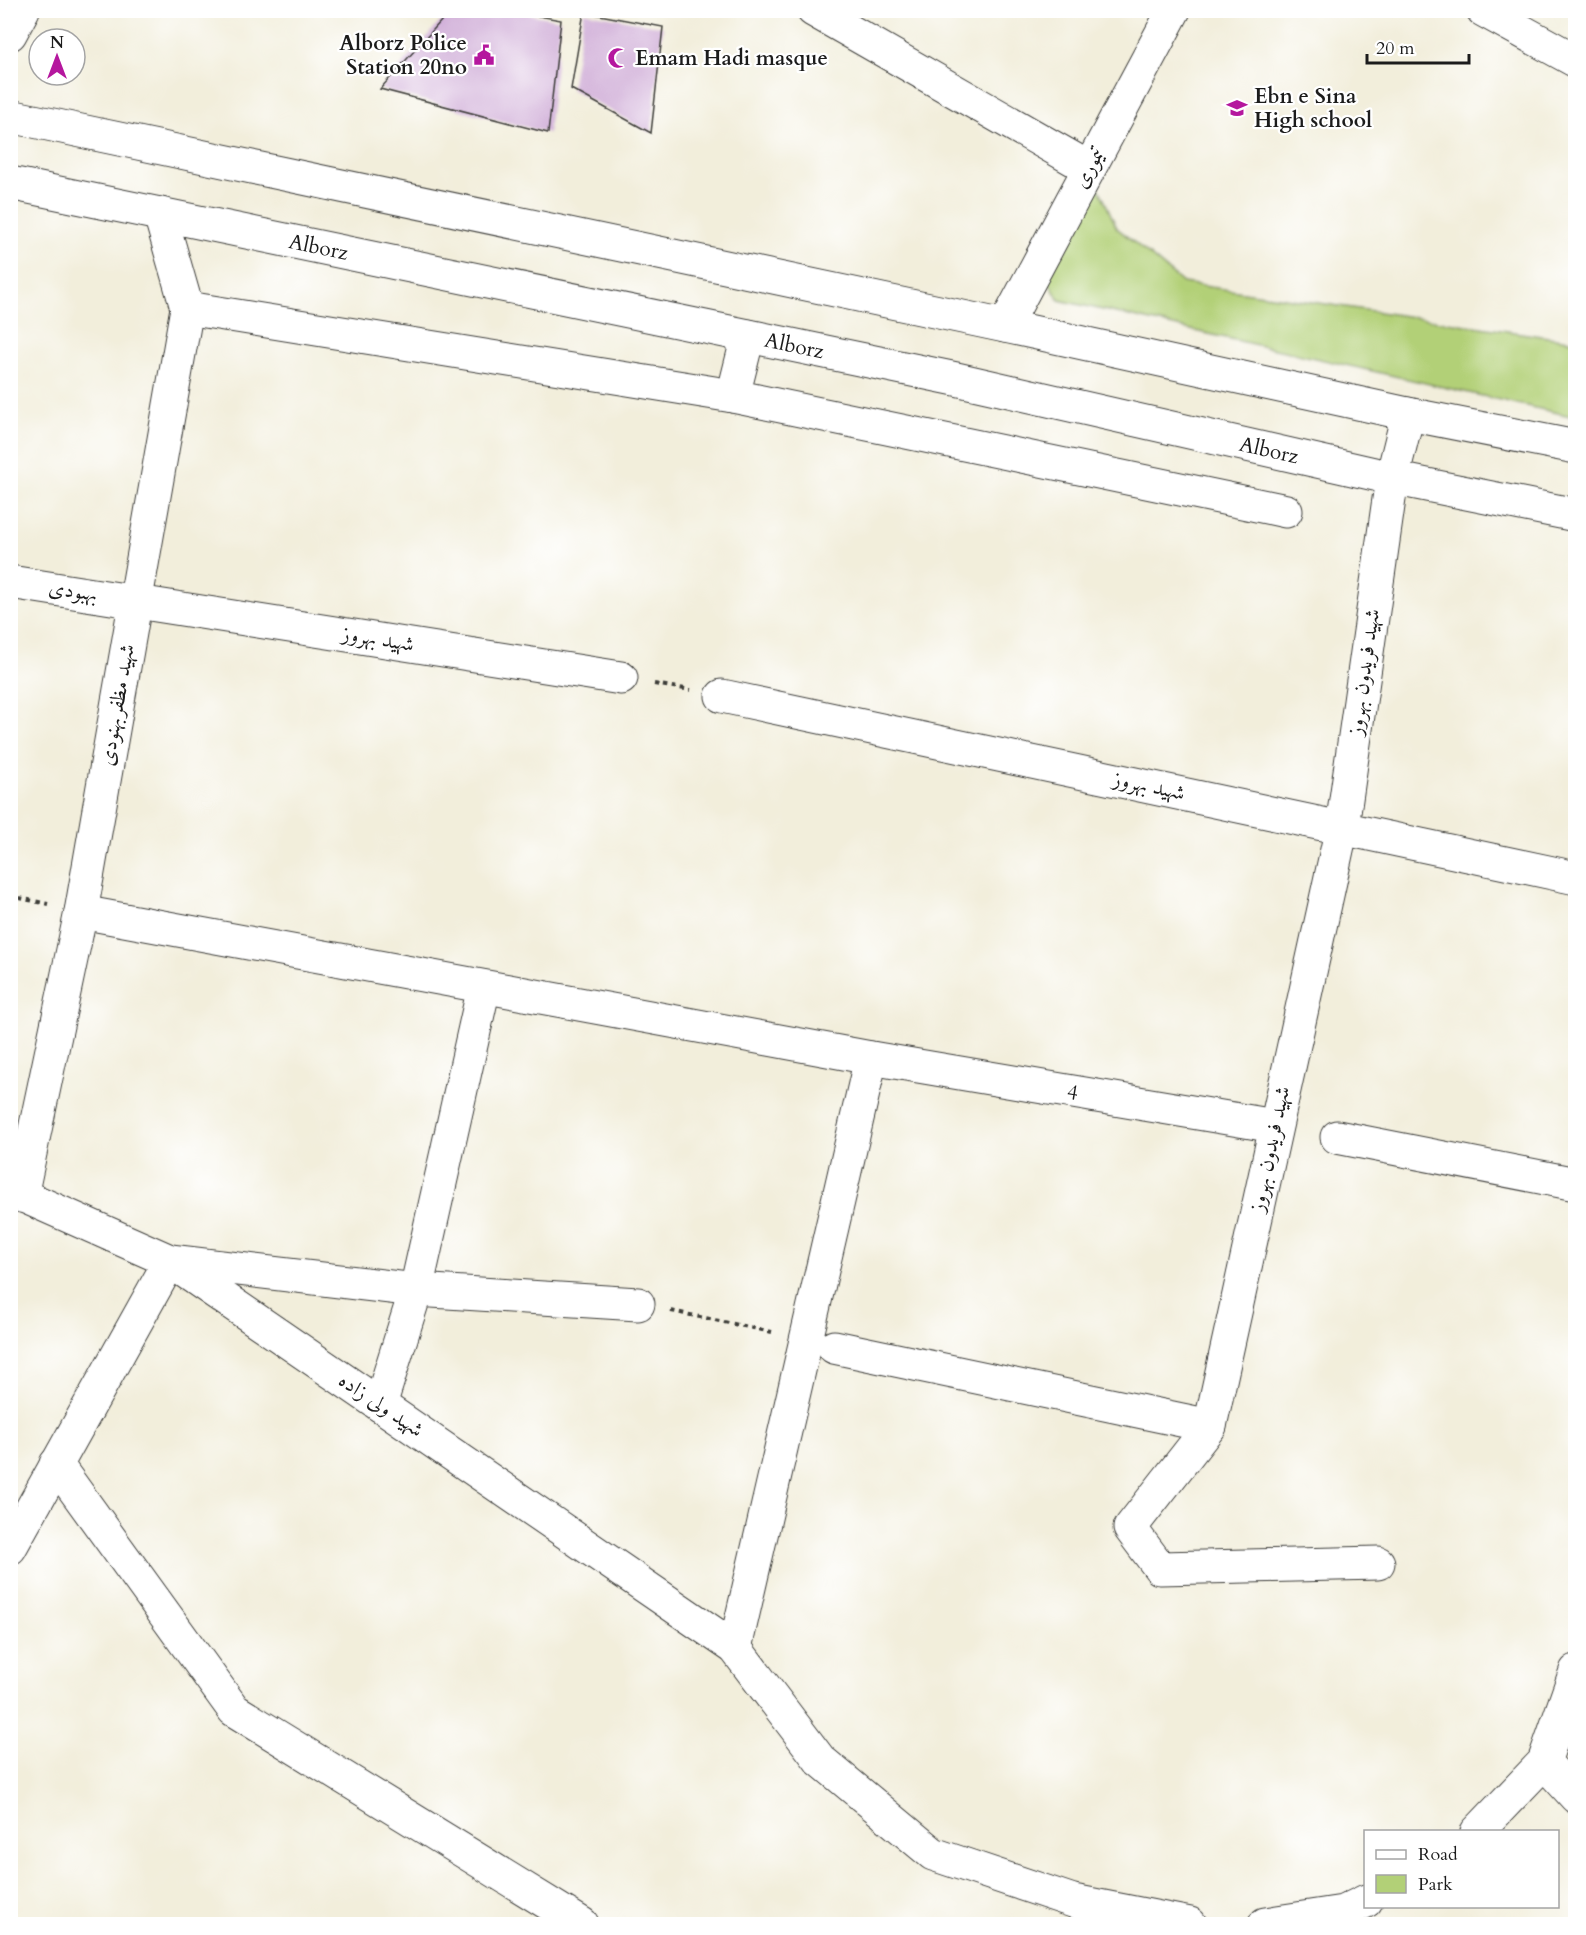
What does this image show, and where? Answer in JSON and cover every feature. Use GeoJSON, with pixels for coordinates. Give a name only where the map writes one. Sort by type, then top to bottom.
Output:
{"type":"FeatureCollection","features":[{"type":"Feature","properties":{"kind":"street"},"geometry":{"type":"LineString","coordinates":[[10,34],[23,10]]}},
{"type":"Feature","properties":{"kind":"street"},"geometry":{"type":"LineString","coordinates":[[813,10],[1089,168]]}},
{"type":"Feature","properties":{"kind":"street","name":"تیموری"},"geometry":{"type":"LineString","coordinates":[[1005,326],[1174,10]]}},
{"type":"Feature","properties":{"kind":"street"},"geometry":{"type":"LineString","coordinates":[[1483,10],[1575,61]]}},
{"type":"Feature","properties":{"kind":"street"},"geometry":{"type":"LineString","coordinates":[[10,116],[1005,326],[1408,414],[1575,447]]}},
{"type":"Feature","properties":{"kind":"street","name":"Alborz"},"geometry":{"type":"LineString","coordinates":[[10,183],[956,379],[1392,478],[1575,514]]}},
{"type":"Feature","properties":{"kind":"street","name":"شهید مظفربهنودی"},"geometry":{"type":"LineString","coordinates":[[16,1193],[81,912],[187,308],[160,214]]}},
{"type":"Feature","properties":{"kind":"street"},"geometry":{"type":"LineString","coordinates":[[187,308],[733,396],[1286,511]]}},
{"type":"Feature","properties":{"kind":"street"},"geometry":{"type":"LineString","coordinates":[[733,396],[748,336]]}},
{"type":"Feature","properties":{"kind":"street","name":"شهید فریدون بهروز"},"geometry":{"type":"LineString","coordinates":[[1378,1563],[1160,1568],[1130,1528],[1210,1426],[1342,827],[1392,478],[1408,414]]}},
{"type":"Feature","properties":{"kind":"street","name":"بهبودی"},"geometry":{"type":"LineString","coordinates":[[10,582],[135,600]]}},
{"type":"Feature","properties":{"kind":"street","name":"شهید بهروز"},"geometry":{"type":"LineString","coordinates":[[135,600],[621,678]]}},
{"type":"Feature","properties":{"kind":"street","name":"شهید بهروز"},"geometry":{"type":"LineString","coordinates":[[722,696],[1575,878]]}},
{"type":"Feature","properties":{"kind":"street","name":"4"},"geometry":{"type":"LineString","coordinates":[[81,912],[872,1059],[1275,1126]]}},
{"type":"Feature","properties":{"kind":"street"},"geometry":{"type":"LineString","coordinates":[[380,1405],[416,1290],[484,987]]}},
{"type":"Feature","properties":{"kind":"street"},"geometry":{"type":"LineString","coordinates":[[735,1648],[820,1343],[872,1059]]}},
{"type":"Feature","properties":{"kind":"street"},"geometry":{"type":"LineString","coordinates":[[1337,1137],[1575,1184]]}},
{"type":"Feature","properties":{"kind":"street","name":"شهید ولی زاده"},"geometry":{"type":"LineString","coordinates":[[16,1193],[170,1261],[735,1648],[820,1760],[933,1854],[1073,1901],[1190,1924]]}},
{"type":"Feature","properties":{"kind":"street"},"geometry":{"type":"LineString","coordinates":[[10,1548],[170,1261],[416,1290],[638,1304]]}},
{"type":"Feature","properties":{"kind":"street"},"geometry":{"type":"LineString","coordinates":[[820,1343],[1210,1426]]}},
{"type":"Feature","properties":{"kind":"street"},"geometry":{"type":"LineString","coordinates":[[56,1464],[234,1710],[582,1924]]}},
{"type":"Feature","properties":{"kind":"street"},"geometry":{"type":"LineString","coordinates":[[1480,1830],[1544,1762],[1575,1671]]}},
{"type":"Feature","properties":{"kind":"street"},"geometry":{"type":"LineString","coordinates":[[1544,1762],[1575,1797]]}},
{"type":"Feature","properties":{"kind":"street"},"geometry":{"type":"LineString","coordinates":[[1265,1924],[1343,1912],[1364,1902]]}},
{"type":"Feature","properties":{"kind":"path"},"geometry":{"type":"LineString","coordinates":[[621,678],[722,696]]}},
{"type":"Feature","properties":{"kind":"path"},"geometry":{"type":"LineString","coordinates":[[638,1304],[820,1343]]}},
{"type":"Feature","properties":{"kind":"green space"},"geometry":{"type":"Polygon","coordinates":[[[1098,186],[1117,228],[1183,283],[1575,341],[1575,417],[1059,300],[1047,279],[1098,186]]]}},
{"type":"Feature","properties":{"kind":"building","name":"Alborz Police Station 20no"},"geometry":{"type":"Polygon","coordinates":[[[451,10],[506,10],[561,20],[548,133],[380,89],[451,10]]]}},
{"type":"Feature","properties":{"kind":"building","name":"Emam Hadi masque"},"geometry":{"type":"Polygon","coordinates":[[[584,12],[663,27],[651,133],[571,89],[584,12]]]}},
{"type":"Feature","properties":{"kind":"place","name":"Alborz Police Station 20no"},"geometry":{"type":"Point","coordinates":[484,55]}},
{"type":"Feature","properties":{"kind":"place","name":"Emam Hadi masque"},"geometry":{"type":"Point","coordinates":[618,58]}},
{"type":"Feature","properties":{"kind":"place","name":"Ebn e Sina High school"},"geometry":{"type":"Point","coordinates":[1237,108]}}]}
